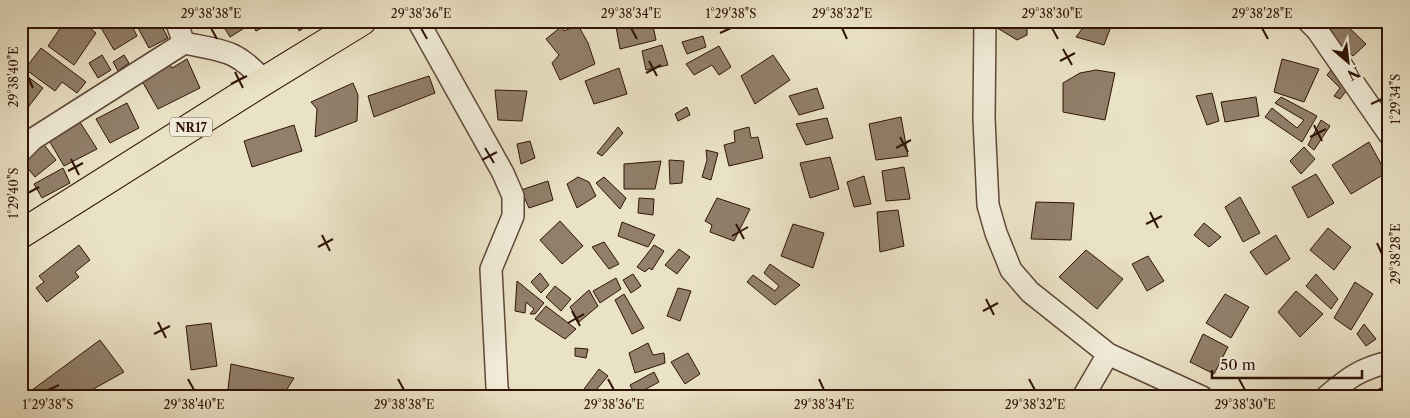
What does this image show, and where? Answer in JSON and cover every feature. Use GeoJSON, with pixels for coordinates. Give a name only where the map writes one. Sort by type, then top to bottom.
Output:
{"type":"FeatureCollection","features":[{"type":"Feature","properties":{"kind":"main road","name":"NR17"},"geometry":{"type":"LineString","coordinates":[[21,234],[362,21]]}},
{"type":"Feature","properties":{"kind":"street"},"geometry":{"type":"LineString","coordinates":[[176,21],[184,43]]}},
{"type":"Feature","properties":{"kind":"street"},"geometry":{"type":"LineString","coordinates":[[418,21],[503,173],[512,196],[513,216],[491,269],[496,387],[499,397]]}},
{"type":"Feature","properties":{"kind":"street"},"geometry":{"type":"LineString","coordinates":[[985,21],[984,118],[988,205],[996,233],[1011,270],[1030,292],[1108,354],[1202,397]]}},
{"type":"Feature","properties":{"kind":"street"},"geometry":{"type":"LineString","coordinates":[[1308,21],[1317,30],[1389,134]]}},
{"type":"Feature","properties":{"kind":"street"},"geometry":{"type":"LineString","coordinates":[[21,151],[33,139],[184,43],[230,52],[249,64],[264,81]]}},
{"type":"Feature","properties":{"kind":"street"},"geometry":{"type":"LineString","coordinates":[[1083,397],[1108,354]]}},
{"type":"Feature","properties":{"kind":"street"},"geometry":{"type":"LineString","coordinates":[[1326,397],[1346,379],[1368,367],[1389,362]]}},
{"type":"Feature","properties":{"kind":"building"},"geometry":{"type":"Polygon","coordinates":[[[65,21],[84,21],[83,23],[96,33],[74,65],[48,46],[65,21]]]}},
{"type":"Feature","properties":{"kind":"building"},"geometry":{"type":"Polygon","coordinates":[[[97,21],[144,22],[133,28],[137,36],[114,50],[97,21]]]}},
{"type":"Feature","properties":{"kind":"building"},"geometry":{"type":"Polygon","coordinates":[[[150,21],[159,21],[168,38],[149,48],[138,28],[150,21]]]}},
{"type":"Feature","properties":{"kind":"building"},"geometry":{"type":"Polygon","coordinates":[[[220,21],[242,21],[246,27],[230,37],[220,21]]]}},
{"type":"Feature","properties":{"kind":"building"},"geometry":{"type":"Polygon","coordinates":[[[250,21],[284,21],[275,26],[273,22],[256,31],[250,21]]]}},
{"type":"Feature","properties":{"kind":"building"},"geometry":{"type":"Polygon","coordinates":[[[296,21],[315,21],[299,31],[296,21]]]}},
{"type":"Feature","properties":{"kind":"building"},"geometry":{"type":"Polygon","coordinates":[[[615,21],[652,21],[656,40],[620,49],[615,21]]]}},
{"type":"Feature","properties":{"kind":"building"},"geometry":{"type":"Polygon","coordinates":[[[993,21],[1027,21],[1027,35],[1017,40],[994,26],[993,21]]]}},
{"type":"Feature","properties":{"kind":"building"},"geometry":{"type":"Polygon","coordinates":[[[1088,21],[1113,21],[1104,45],[1076,37],[1088,21]]]}},
{"type":"Feature","properties":{"kind":"building"},"geometry":{"type":"Polygon","coordinates":[[[1130,21],[1159,21],[1158,26],[1130,21]]]}},
{"type":"Feature","properties":{"kind":"building"},"geometry":{"type":"Polygon","coordinates":[[[1331,21],[1342,21],[1366,44],[1353,56],[1320,28],[1331,21]]]}},
{"type":"Feature","properties":{"kind":"building"},"geometry":{"type":"Polygon","coordinates":[[[578,25],[588,43],[595,64],[560,80],[552,63],[559,55],[546,39],[562,26],[564,31],[578,25]]]}},
{"type":"Feature","properties":{"kind":"building"},"geometry":{"type":"Polygon","coordinates":[[[703,36],[706,47],[687,54],[682,42],[703,36]]]}},
{"type":"Feature","properties":{"kind":"building"},"geometry":{"type":"Polygon","coordinates":[[[662,45],[668,65],[646,70],[642,51],[662,45]]]}},
{"type":"Feature","properties":{"kind":"building"},"geometry":{"type":"Polygon","coordinates":[[[719,46],[731,67],[719,75],[712,65],[694,75],[686,64],[719,46]]]}},
{"type":"Feature","properties":{"kind":"building"},"geometry":{"type":"Polygon","coordinates":[[[41,48],[86,82],[77,93],[62,82],[55,91],[25,69],[41,48]]]}},
{"type":"Feature","properties":{"kind":"building"},"geometry":{"type":"Polygon","coordinates":[[[102,55],[111,70],[98,78],[89,63],[102,55]]]}},
{"type":"Feature","properties":{"kind":"building"},"geometry":{"type":"Polygon","coordinates":[[[124,55],[129,63],[118,71],[113,62],[124,55]]]}},
{"type":"Feature","properties":{"kind":"building"},"geometry":{"type":"Polygon","coordinates":[[[773,55],[790,80],[755,104],[741,76],[773,55]]]}},
{"type":"Feature","properties":{"kind":"building"},"geometry":{"type":"Polygon","coordinates":[[[187,59],[200,88],[158,109],[142,81],[169,63],[172,68],[187,59]]]}},
{"type":"Feature","properties":{"kind":"building"},"geometry":{"type":"Polygon","coordinates":[[[1282,59],[1319,69],[1304,102],[1274,92],[1282,59]]]}},
{"type":"Feature","properties":{"kind":"building"},"geometry":{"type":"Polygon","coordinates":[[[619,68],[627,94],[594,104],[585,81],[619,68]]]}},
{"type":"Feature","properties":{"kind":"building"},"geometry":{"type":"Polygon","coordinates":[[[1096,70],[1115,73],[1105,120],[1063,112],[1063,83],[1080,73],[1096,70]]]}},
{"type":"Feature","properties":{"kind":"building"},"geometry":{"type":"Polygon","coordinates":[[[1331,70],[1350,86],[1340,99],[1334,96],[1340,88],[1327,75],[1331,70]]]}},
{"type":"Feature","properties":{"kind":"building"},"geometry":{"type":"Polygon","coordinates":[[[24,74],[43,88],[22,115],[21,77],[24,74]]]}},
{"type":"Feature","properties":{"kind":"building"},"geometry":{"type":"Polygon","coordinates":[[[429,76],[435,93],[374,117],[368,96],[429,76]]]}},
{"type":"Feature","properties":{"kind":"building"},"geometry":{"type":"Polygon","coordinates":[[[353,83],[358,95],[357,121],[315,137],[317,109],[311,102],[353,83]]]}},
{"type":"Feature","properties":{"kind":"building"},"geometry":{"type":"Polygon","coordinates":[[[817,88],[824,108],[799,115],[789,96],[817,88]]]}},
{"type":"Feature","properties":{"kind":"building"},"geometry":{"type":"Polygon","coordinates":[[[495,90],[527,91],[522,121],[498,120],[495,90]]]}},
{"type":"Feature","properties":{"kind":"building"},"geometry":{"type":"Polygon","coordinates":[[[1212,93],[1219,121],[1207,125],[1196,96],[1212,93]]]}},
{"type":"Feature","properties":{"kind":"building"},"geometry":{"type":"Polygon","coordinates":[[[1256,97],[1259,116],[1225,122],[1221,102],[1256,97]]]}},
{"type":"Feature","properties":{"kind":"building"},"geometry":{"type":"Polygon","coordinates":[[[1281,97],[1317,116],[1302,142],[1265,117],[1272,108],[1297,128],[1304,120],[1275,103],[1281,97]]]}},
{"type":"Feature","properties":{"kind":"building"},"geometry":{"type":"Polygon","coordinates":[[[127,103],[139,128],[110,143],[96,119],[127,103]]]}},
{"type":"Feature","properties":{"kind":"building"},"geometry":{"type":"Polygon","coordinates":[[[687,107],[690,115],[678,121],[675,114],[687,107]]]}},
{"type":"Feature","properties":{"kind":"building"},"geometry":{"type":"Polygon","coordinates":[[[901,117],[908,156],[876,160],[869,124],[901,117]]]}},
{"type":"Feature","properties":{"kind":"building"},"geometry":{"type":"Polygon","coordinates":[[[827,118],[833,138],[806,145],[796,124],[827,118]]]}},
{"type":"Feature","properties":{"kind":"building"},"geometry":{"type":"Polygon","coordinates":[[[78,119],[97,149],[64,166],[47,137],[78,119]]]}},
{"type":"Feature","properties":{"kind":"building"},"geometry":{"type":"Polygon","coordinates":[[[1321,120],[1330,126],[1314,150],[1308,145],[1321,120]]]}},
{"type":"Feature","properties":{"kind":"building"},"geometry":{"type":"Polygon","coordinates":[[[294,125],[302,151],[252,167],[244,141],[294,125]]]}},
{"type":"Feature","properties":{"kind":"building"},"geometry":{"type":"Polygon","coordinates":[[[618,127],[623,133],[602,156],[597,153],[618,127]]]}},
{"type":"Feature","properties":{"kind":"building"},"geometry":{"type":"Polygon","coordinates":[[[749,127],[751,138],[758,137],[763,158],[729,166],[724,145],[735,142],[734,131],[749,127]]]}},
{"type":"Feature","properties":{"kind":"building"},"geometry":{"type":"Polygon","coordinates":[[[41,141],[56,160],[35,177],[21,160],[41,141]]]}},
{"type":"Feature","properties":{"kind":"building"},"geometry":{"type":"Polygon","coordinates":[[[530,141],[535,158],[521,164],[517,144],[530,141]]]}},
{"type":"Feature","properties":{"kind":"building"},"geometry":{"type":"Polygon","coordinates":[[[1369,142],[1386,173],[1351,194],[1332,165],[1369,142]]]}},
{"type":"Feature","properties":{"kind":"building"},"geometry":{"type":"Polygon","coordinates":[[[1304,147],[1315,159],[1301,174],[1290,161],[1304,147]]]}},
{"type":"Feature","properties":{"kind":"building"},"geometry":{"type":"Polygon","coordinates":[[[706,150],[718,153],[711,180],[702,177],[707,160],[706,150]]]}},
{"type":"Feature","properties":{"kind":"building"},"geometry":{"type":"Polygon","coordinates":[[[830,157],[839,189],[810,198],[800,163],[830,157]]]}},
{"type":"Feature","properties":{"kind":"building"},"geometry":{"type":"Polygon","coordinates":[[[669,160],[684,161],[682,183],[670,184],[669,160]]]}},
{"type":"Feature","properties":{"kind":"building"},"geometry":{"type":"Polygon","coordinates":[[[661,161],[655,189],[624,189],[624,164],[661,161]]]}},
{"type":"Feature","properties":{"kind":"building"},"geometry":{"type":"Polygon","coordinates":[[[904,167],[910,199],[886,201],[882,171],[904,167]]]}},
{"type":"Feature","properties":{"kind":"building"},"geometry":{"type":"Polygon","coordinates":[[[63,168],[70,183],[42,198],[34,184],[63,168]]]}},
{"type":"Feature","properties":{"kind":"building"},"geometry":{"type":"Polygon","coordinates":[[[1316,174],[1334,203],[1308,218],[1292,187],[1316,174]]]}},
{"type":"Feature","properties":{"kind":"building"},"geometry":{"type":"Polygon","coordinates":[[[864,176],[871,204],[854,207],[847,182],[864,176]]]}},
{"type":"Feature","properties":{"kind":"building"},"geometry":{"type":"Polygon","coordinates":[[[578,177],[589,182],[596,196],[577,208],[567,184],[578,177]]]}},
{"type":"Feature","properties":{"kind":"building"},"geometry":{"type":"Polygon","coordinates":[[[604,177],[626,198],[620,209],[596,183],[604,177]]]}},
{"type":"Feature","properties":{"kind":"building"},"geometry":{"type":"Polygon","coordinates":[[[548,181],[553,200],[529,208],[521,190],[548,181]]]}},
{"type":"Feature","properties":{"kind":"building"},"geometry":{"type":"Polygon","coordinates":[[[1240,197],[1260,233],[1243,242],[1225,207],[1240,197]]]}},
{"type":"Feature","properties":{"kind":"building"},"geometry":{"type":"Polygon","coordinates":[[[639,198],[654,199],[653,215],[638,213],[639,198]]]}},
{"type":"Feature","properties":{"kind":"building"},"geometry":{"type":"Polygon","coordinates":[[[717,198],[750,209],[734,241],[710,232],[712,225],[705,221],[717,198]]]}},
{"type":"Feature","properties":{"kind":"building"},"geometry":{"type":"Polygon","coordinates":[[[1036,202],[1074,203],[1071,240],[1031,239],[1036,202]]]}},
{"type":"Feature","properties":{"kind":"building"},"geometry":{"type":"Polygon","coordinates":[[[898,210],[904,246],[880,252],[877,212],[898,210]]]}},
{"type":"Feature","properties":{"kind":"building"},"geometry":{"type":"Polygon","coordinates":[[[560,221],[583,246],[562,264],[540,240],[560,221]]]}},
{"type":"Feature","properties":{"kind":"building"},"geometry":{"type":"Polygon","coordinates":[[[622,222],[655,235],[648,247],[618,236],[622,222]]]}},
{"type":"Feature","properties":{"kind":"building"},"geometry":{"type":"Polygon","coordinates":[[[1204,223],[1221,237],[1209,247],[1194,235],[1204,223]]]}},
{"type":"Feature","properties":{"kind":"building"},"geometry":{"type":"Polygon","coordinates":[[[793,224],[824,233],[813,268],[781,256],[793,224]]]}},
{"type":"Feature","properties":{"kind":"building"},"geometry":{"type":"Polygon","coordinates":[[[1328,228],[1351,247],[1334,270],[1310,250],[1328,228]]]}},
{"type":"Feature","properties":{"kind":"building"},"geometry":{"type":"Polygon","coordinates":[[[1276,235],[1290,259],[1266,275],[1250,252],[1276,235]]]}},
{"type":"Feature","properties":{"kind":"building"},"geometry":{"type":"Polygon","coordinates":[[[604,242],[619,264],[609,269],[592,247],[604,242]]]}},
{"type":"Feature","properties":{"kind":"building"},"geometry":{"type":"Polygon","coordinates":[[[79,245],[90,260],[75,272],[79,277],[47,302],[36,288],[44,282],[39,276],[79,245]]]}},
{"type":"Feature","properties":{"kind":"building"},"geometry":{"type":"Polygon","coordinates":[[[654,245],[664,251],[652,270],[649,268],[645,272],[637,267],[654,245]]]}},
{"type":"Feature","properties":{"kind":"building"},"geometry":{"type":"Polygon","coordinates":[[[679,249],[690,257],[677,274],[665,265],[679,249]]]}},
{"type":"Feature","properties":{"kind":"building"},"geometry":{"type":"Polygon","coordinates":[[[1086,250],[1123,279],[1097,309],[1059,277],[1086,250]]]}},
{"type":"Feature","properties":{"kind":"building"},"geometry":{"type":"Polygon","coordinates":[[[1148,256],[1164,281],[1147,291],[1132,264],[1148,256]]]}},
{"type":"Feature","properties":{"kind":"building"},"geometry":{"type":"Polygon","coordinates":[[[770,264],[800,285],[775,305],[747,282],[753,275],[775,291],[779,286],[764,273],[770,264]]]}},
{"type":"Feature","properties":{"kind":"building"},"geometry":{"type":"Polygon","coordinates":[[[540,273],[549,285],[541,293],[531,282],[540,273]]]}},
{"type":"Feature","properties":{"kind":"building"},"geometry":{"type":"Polygon","coordinates":[[[633,274],[641,286],[631,293],[623,280],[633,274]]]}},
{"type":"Feature","properties":{"kind":"building"},"geometry":{"type":"Polygon","coordinates":[[[1316,274],[1338,299],[1331,309],[1306,286],[1316,274]]]}},
{"type":"Feature","properties":{"kind":"building"},"geometry":{"type":"Polygon","coordinates":[[[616,278],[621,289],[600,303],[593,291],[616,278]]]}},
{"type":"Feature","properties":{"kind":"building"},"geometry":{"type":"Polygon","coordinates":[[[517,281],[544,303],[535,314],[530,314],[534,309],[526,302],[525,313],[515,311],[517,281]]]}},
{"type":"Feature","properties":{"kind":"building"},"geometry":{"type":"Polygon","coordinates":[[[1355,282],[1373,294],[1351,330],[1334,318],[1355,282]]]}},
{"type":"Feature","properties":{"kind":"building"},"geometry":{"type":"Polygon","coordinates":[[[555,286],[571,299],[561,311],[546,297],[555,286]]]}},
{"type":"Feature","properties":{"kind":"building"},"geometry":{"type":"Polygon","coordinates":[[[678,288],[691,291],[680,321],[667,316],[678,288]]]}},
{"type":"Feature","properties":{"kind":"building"},"geometry":{"type":"Polygon","coordinates":[[[589,290],[598,306],[579,322],[570,307],[589,290]]]}},
{"type":"Feature","properties":{"kind":"building"},"geometry":{"type":"Polygon","coordinates":[[[1296,291],[1323,314],[1300,337],[1278,312],[1296,291]]]}},
{"type":"Feature","properties":{"kind":"building"},"geometry":{"type":"Polygon","coordinates":[[[624,294],[644,328],[632,334],[615,300],[624,294]]]}},
{"type":"Feature","properties":{"kind":"building"},"geometry":{"type":"Polygon","coordinates":[[[1225,294],[1249,307],[1231,338],[1206,323],[1225,294]]]}},
{"type":"Feature","properties":{"kind":"building"},"geometry":{"type":"Polygon","coordinates":[[[546,306],[576,329],[565,339],[535,319],[546,306]]]}},
{"type":"Feature","properties":{"kind":"building"},"geometry":{"type":"Polygon","coordinates":[[[211,323],[217,366],[191,370],[186,326],[211,323]]]}},
{"type":"Feature","properties":{"kind":"building"},"geometry":{"type":"Polygon","coordinates":[[[1364,324],[1376,339],[1366,346],[1357,334],[1364,324]]]}},
{"type":"Feature","properties":{"kind":"building"},"geometry":{"type":"Polygon","coordinates":[[[1203,334],[1228,347],[1214,374],[1190,362],[1203,334]]]}},
{"type":"Feature","properties":{"kind":"building"},"geometry":{"type":"Polygon","coordinates":[[[100,340],[124,372],[79,397],[31,397],[28,393],[100,340]]]}},
{"type":"Feature","properties":{"kind":"building"},"geometry":{"type":"Polygon","coordinates":[[[648,343],[653,355],[664,353],[665,363],[635,373],[629,353],[648,343]]]}},
{"type":"Feature","properties":{"kind":"building"},"geometry":{"type":"Polygon","coordinates":[[[575,348],[588,349],[586,358],[575,356],[575,348]]]}},
{"type":"Feature","properties":{"kind":"building"},"geometry":{"type":"Polygon","coordinates":[[[688,353],[700,374],[685,384],[671,362],[688,353]]]}},
{"type":"Feature","properties":{"kind":"building"},"geometry":{"type":"Polygon","coordinates":[[[231,364],[294,378],[282,397],[227,397],[231,364]]]}},
{"type":"Feature","properties":{"kind":"building"},"geometry":{"type":"Polygon","coordinates":[[[599,369],[608,376],[592,395],[584,389],[599,369]]]}},
{"type":"Feature","properties":{"kind":"building"},"geometry":{"type":"Polygon","coordinates":[[[654,372],[659,382],[635,395],[630,385],[654,372]]]}},
{"type":"Feature","properties":{"kind":"building"},"geometry":{"type":"Polygon","coordinates":[[[1380,388],[1389,394],[1389,397],[1369,397],[1380,388]]]}}]}
